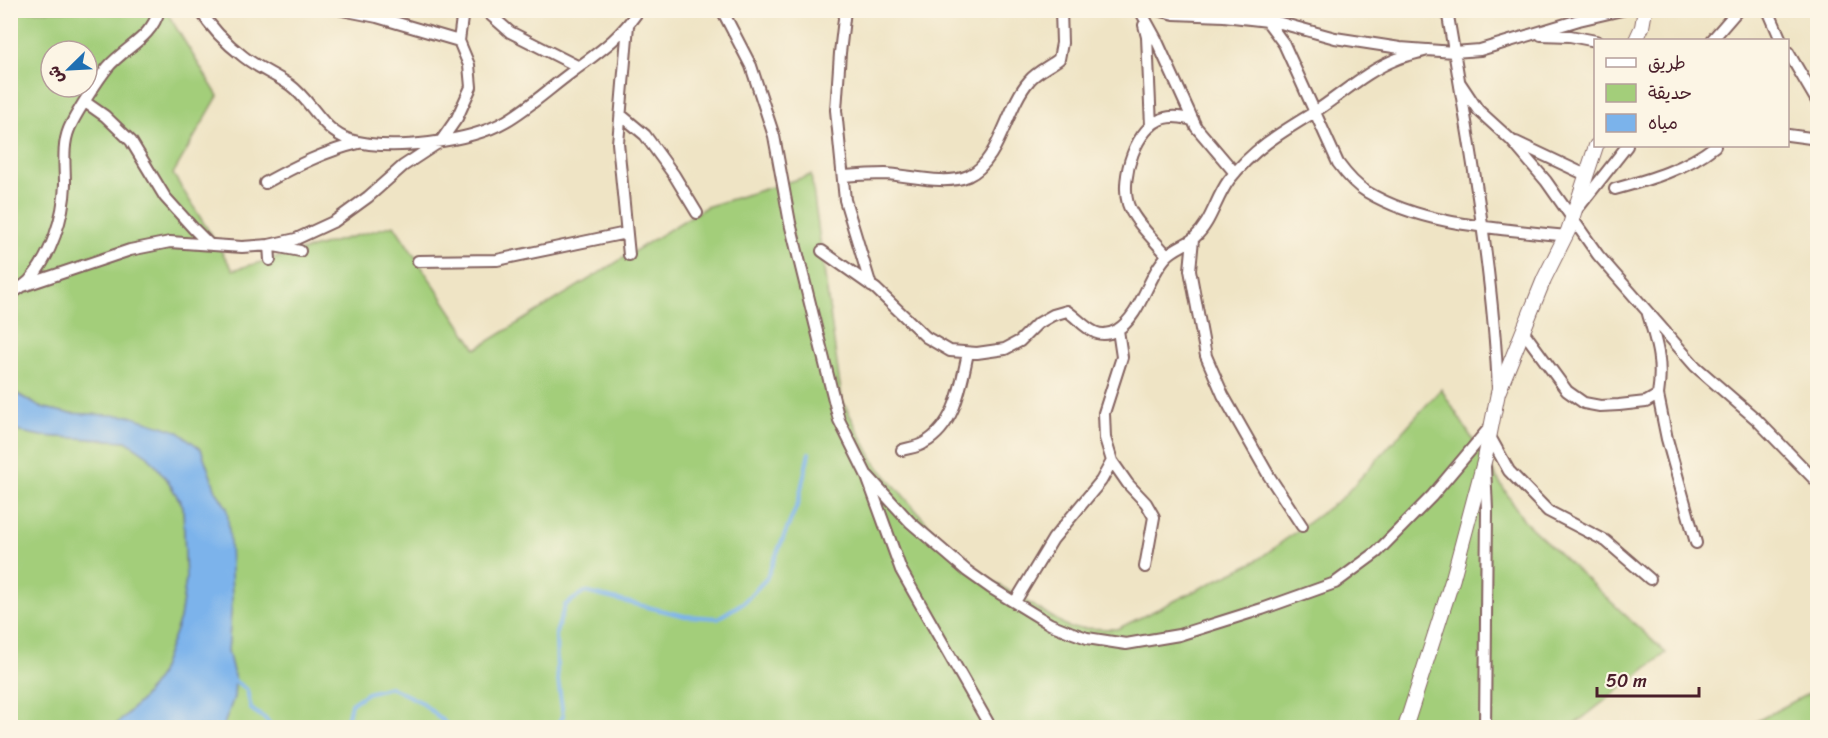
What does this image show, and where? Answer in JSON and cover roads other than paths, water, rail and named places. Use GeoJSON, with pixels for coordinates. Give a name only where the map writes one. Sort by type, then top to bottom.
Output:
{"type":"FeatureCollection","features":[{"type":"Feature","properties":{"kind":"street"},"geometry":{"type":"LineString","coordinates":[[10,295],[28,282],[46,257],[58,227],[65,186],[65,147],[68,129],[108,67],[148,33],[159,10]]}},
{"type":"Feature","properties":{"kind":"street"},"geometry":{"type":"LineString","coordinates":[[200,10],[209,24],[245,58],[276,75],[300,92],[323,123],[349,140],[383,144],[441,141],[472,136],[506,121],[604,50],[639,10]]}},
{"type":"Feature","properties":{"kind":"street"},"geometry":{"type":"LineString","coordinates":[[342,10],[377,16],[459,41]]}},
{"type":"Feature","properties":{"kind":"street"},"geometry":{"type":"LineString","coordinates":[[20,287],[130,250],[170,242],[242,247],[269,245],[296,239],[335,221],[368,197],[403,166],[441,141],[457,118],[471,87],[469,65],[459,41],[463,10]]}},
{"type":"Feature","properties":{"kind":"street"},"geometry":{"type":"LineString","coordinates":[[485,10],[510,32],[579,67]]}},
{"type":"Feature","properties":{"kind":"street"},"geometry":{"type":"LineString","coordinates":[[722,10],[751,66],[774,136],[790,223],[839,420],[866,474],[901,570],[991,728]]}},
{"type":"Feature","properties":{"kind":"street"},"geometry":{"type":"LineString","coordinates":[[845,10],[836,110],[845,200],[872,286]]}},
{"type":"Feature","properties":{"kind":"street"},"geometry":{"type":"LineString","coordinates":[[843,176],[884,174],[942,181],[967,177],[985,163],[1004,129],[1012,108],[1030,79],[1059,59],[1062,43],[1061,10]]}},
{"type":"Feature","properties":{"kind":"street"},"geometry":{"type":"LineString","coordinates":[[1140,10],[1156,39],[1196,127],[1235,173]]}},
{"type":"Feature","properties":{"kind":"street"},"geometry":{"type":"LineString","coordinates":[[1140,10],[1147,37],[1151,126]]}},
{"type":"Feature","properties":{"kind":"street"},"geometry":{"type":"LineString","coordinates":[[1157,10],[1174,14],[1267,21],[1335,38],[1454,52],[1480,50],[1579,20],[1622,10]]}},
{"type":"Feature","properties":{"kind":"street"},"geometry":{"type":"LineString","coordinates":[[1248,19],[1259,10]]}},
{"type":"Feature","properties":{"kind":"street"},"geometry":{"type":"LineString","coordinates":[[1447,10],[1481,226],[1498,393]]}},
{"type":"Feature","properties":{"kind":"street"},"geometry":{"type":"LineString","coordinates":[[1636,39],[1642,27],[1645,10]]}},
{"type":"Feature","properties":{"kind":"street"},"geometry":{"type":"LineString","coordinates":[[1714,39],[1738,10]]}},
{"type":"Feature","properties":{"kind":"street"},"geometry":{"type":"LineString","coordinates":[[1768,10],[1781,39]]}},
{"type":"Feature","properties":{"kind":"street"},"geometry":{"type":"LineString","coordinates":[[1267,21],[1284,44],[1338,163],[1348,177],[1366,192],[1406,210],[1438,218],[1481,226],[1566,236]]}},
{"type":"Feature","properties":{"kind":"street"},"geometry":{"type":"LineString","coordinates":[[628,25],[618,143],[629,255]]}},
{"type":"Feature","properties":{"kind":"street"},"geometry":{"type":"LineString","coordinates":[[1532,34],[1570,36],[1594,41]]}},
{"type":"Feature","properties":{"kind":"street"},"geometry":{"type":"LineString","coordinates":[[822,251],[872,286],[926,337],[950,351],[977,353],[1005,349],[1020,341],[1037,324],[1053,315],[1067,311],[1088,330],[1103,335],[1118,330],[1138,307],[1167,255],[1193,239],[1207,223],[1228,182],[1257,150],[1281,131],[1315,112],[1368,75],[1396,59],[1428,50]]}},
{"type":"Feature","properties":{"kind":"street"},"geometry":{"type":"LineString","coordinates":[[1789,54],[1804,84],[1818,103]]}},
{"type":"Feature","properties":{"kind":"street"},"geometry":{"type":"LineString","coordinates":[[1460,83],[1479,110],[1511,140],[1561,200],[1598,255],[1695,366],[1756,419],[1818,483]]}},
{"type":"Feature","properties":{"kind":"street"},"geometry":{"type":"LineString","coordinates":[[85,102],[105,116],[131,141],[165,197],[210,244]]}},
{"type":"Feature","properties":{"kind":"street"},"geometry":{"type":"LineString","coordinates":[[621,115],[645,135],[697,213]]}},
{"type":"Feature","properties":{"kind":"street"},"geometry":{"type":"LineString","coordinates":[[1167,255],[1144,231],[1128,204],[1126,175],[1139,138],[1151,126],[1164,118],[1176,117],[1193,120]]}},
{"type":"Feature","properties":{"kind":"street"},"geometry":{"type":"LineString","coordinates":[[1789,135],[1818,139]]}},
{"type":"Feature","properties":{"kind":"street"},"geometry":{"type":"LineString","coordinates":[[1511,140],[1586,175]]}},
{"type":"Feature","properties":{"kind":"street"},"geometry":{"type":"LineString","coordinates":[[265,183],[299,164],[334,149],[365,142]]}},
{"type":"Feature","properties":{"kind":"street"},"geometry":{"type":"LineString","coordinates":[[1405,728],[1453,578],[1485,458],[1498,393],[1544,279],[1566,236],[1596,147]]}},
{"type":"Feature","properties":{"kind":"street"},"geometry":{"type":"LineString","coordinates":[[1573,217],[1626,147]]}},
{"type":"Feature","properties":{"kind":"street"},"geometry":{"type":"LineString","coordinates":[[1615,189],[1676,170],[1713,147]]}},
{"type":"Feature","properties":{"kind":"street"},"geometry":{"type":"LineString","coordinates":[[418,261],[497,260],[626,233]]}},
{"type":"Feature","properties":{"kind":"street"},"geometry":{"type":"LineString","coordinates":[[1193,239],[1190,270],[1206,356],[1223,395],[1269,476],[1302,526]]}},
{"type":"Feature","properties":{"kind":"street"},"geometry":{"type":"LineString","coordinates":[[269,245],[300,251]]}},
{"type":"Feature","properties":{"kind":"street"},"geometry":{"type":"LineString","coordinates":[[269,245],[270,260]]}},
{"type":"Feature","properties":{"kind":"street"},"geometry":{"type":"LineString","coordinates":[[1646,308],[1658,347],[1662,372],[1658,395],[1667,439],[1696,543]]}},
{"type":"Feature","properties":{"kind":"street"},"geometry":{"type":"LineString","coordinates":[[1118,330],[1122,357],[1104,413],[1105,438],[1112,461],[1154,516],[1145,567]]}},
{"type":"Feature","properties":{"kind":"street"},"geometry":{"type":"LineString","coordinates":[[1523,331],[1567,391],[1584,403],[1600,406],[1619,405],[1646,402],[1658,395]]}},
{"type":"Feature","properties":{"kind":"street"},"geometry":{"type":"LineString","coordinates":[[902,450],[924,443],[940,429],[955,407],[968,353]]}},
{"type":"Feature","properties":{"kind":"street"},"geometry":{"type":"LineString","coordinates":[[866,474],[910,522],[991,588],[1050,624],[1087,638],[1126,644],[1179,635],[1335,583],[1377,552],[1432,496],[1490,431]]}},
{"type":"Feature","properties":{"kind":"street"},"geometry":{"type":"LineString","coordinates":[[1490,431],[1509,471],[1548,511],[1606,541],[1650,579]]}},
{"type":"Feature","properties":{"kind":"street"},"geometry":{"type":"LineString","coordinates":[[1485,458],[1487,510],[1485,728]]}},
{"type":"Feature","properties":{"kind":"street"},"geometry":{"type":"LineString","coordinates":[[1015,602],[1053,539],[1101,481],[1112,461]]}},
{"type":"Feature","properties":{"kind":"water"},"geometry":{"type":"Polygon","coordinates":[[[10,390],[40,407],[67,413],[130,416],[177,431],[201,449],[216,491],[227,508],[230,541],[232,599],[228,651],[235,680],[234,697],[223,727],[114,727],[143,698],[159,676],[180,619],[186,579],[183,506],[168,481],[148,456],[126,441],[42,436],[11,430],[10,390]]]}},
{"type":"Feature","properties":{"kind":"waterway"},"geometry":{"type":"LineString","coordinates":[[555,728],[563,716],[557,672],[556,633],[565,605],[585,592],[685,616],[718,618],[744,602],[766,579],[798,503],[809,453]]}},
{"type":"Feature","properties":{"kind":"waterway"},"geometry":{"type":"LineString","coordinates":[[231,678],[247,690],[251,709],[267,720],[271,728]]}},
{"type":"Feature","properties":{"kind":"waterway"},"geometry":{"type":"LineString","coordinates":[[345,728],[351,704],[367,693],[390,687],[421,702],[451,728]]}}]}
